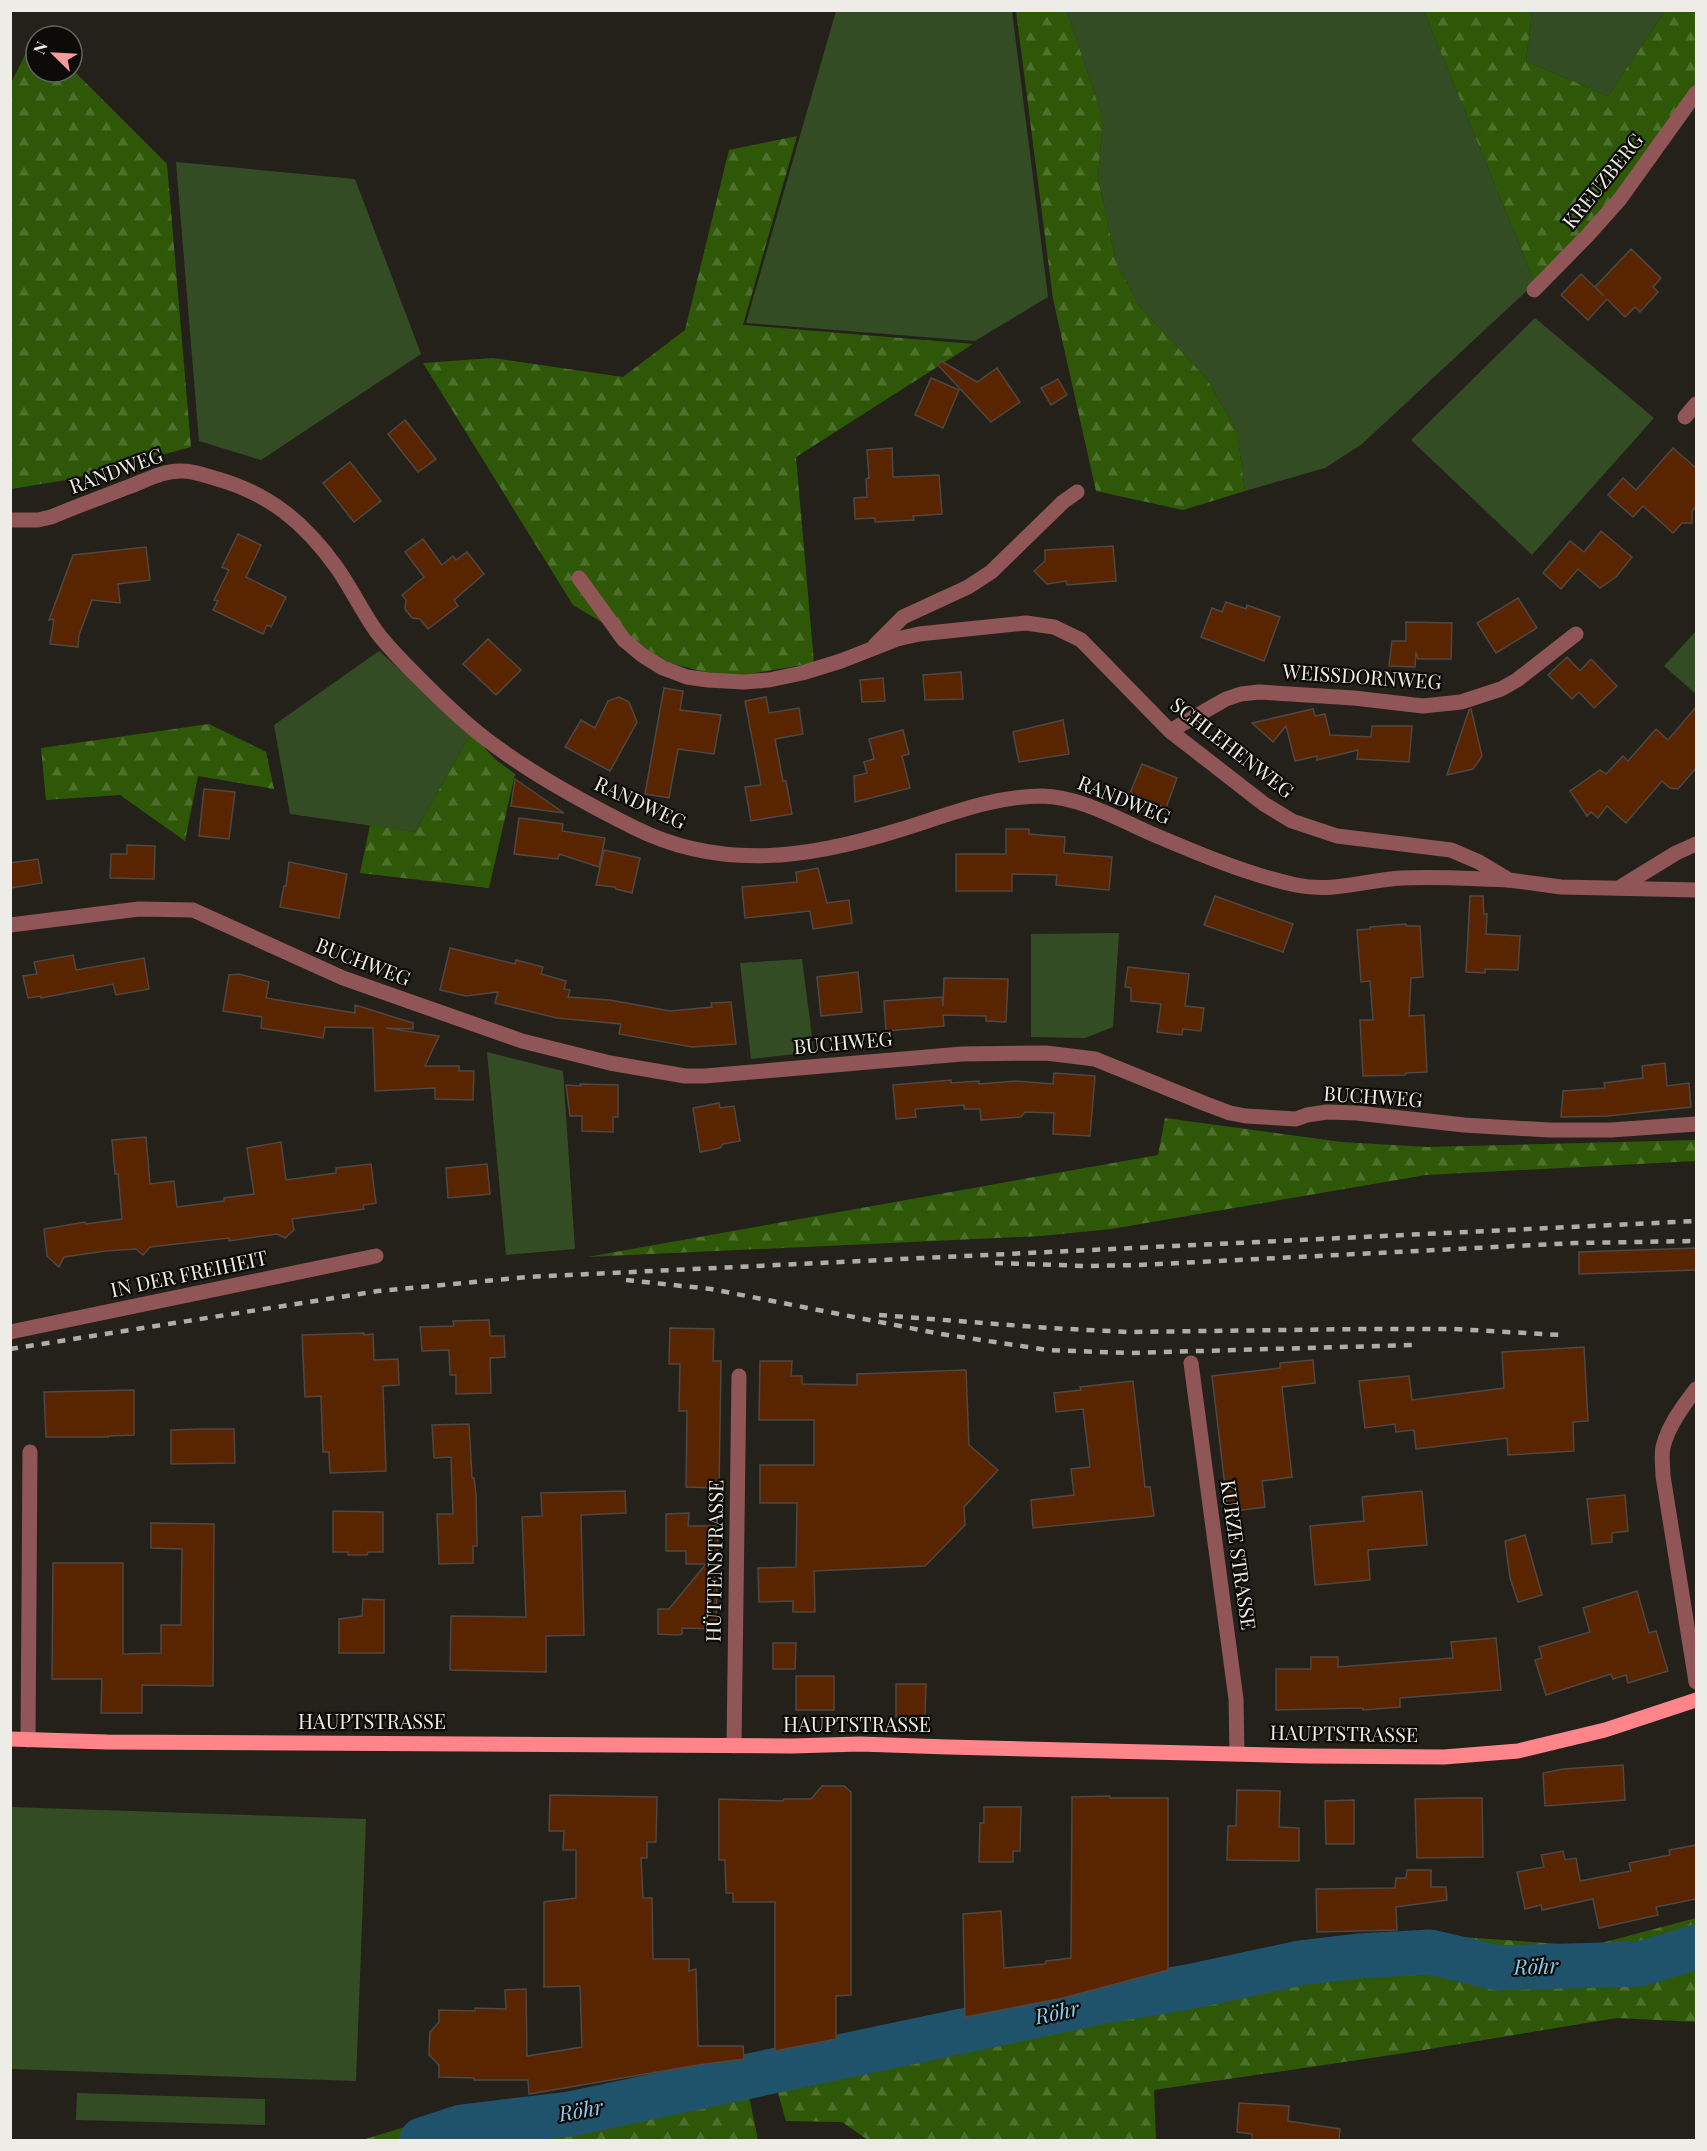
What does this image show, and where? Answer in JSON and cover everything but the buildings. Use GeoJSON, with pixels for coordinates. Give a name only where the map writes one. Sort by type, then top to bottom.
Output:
{"type":"FeatureCollection","features":[{"type":"Feature","properties":{"kind":"main road","name":"HAUPTSTRASSE"},"geometry":{"type":"LineString","coordinates":[[10,1739],[108,1742],[923,1745],[1444,1757],[1518,1751],[1605,1730],[1696,1700]]}},
{"type":"Feature","properties":{"kind":"street","name":"KREUZBERG"},"geometry":{"type":"LineString","coordinates":[[1534,290],[1620,199],[1696,93]]}},
{"type":"Feature","properties":{"kind":"street"},"geometry":{"type":"LineString","coordinates":[[1685,417],[1696,404]]}},
{"type":"Feature","properties":{"kind":"street","name":"RANDWEG"},"geometry":{"type":"LineString","coordinates":[[10,520],[38,520],[51,517],[160,475],[180,471],[197,473],[233,483],[260,495],[281,508],[323,551],[383,639],[426,686],[493,745],[576,797],[638,830],[686,848],[719,854],[776,856],[816,852],[991,803],[1012,798],[1046,796],[1085,804],[1198,853],[1257,874],[1301,886],[1326,888],[1411,878],[1509,880]]}},
{"type":"Feature","properties":{"kind":"street","name":"SCHLEHENWEG"},"geometry":{"type":"LineString","coordinates":[[873,647],[903,617],[968,587],[991,572],[1063,502],[1077,492]]}},
{"type":"Feature","properties":{"kind":"street","name":"SCHLEHENWEG"},"geometry":{"type":"LineString","coordinates":[[579,578],[624,640],[663,668],[687,677],[743,682],[769,680],[812,670],[873,647],[919,634],[1026,623],[1054,627],[1081,640],[1170,730],[1264,804],[1292,821],[1337,836],[1451,850],[1479,862],[1509,880],[1561,887],[1696,890]]}},
{"type":"Feature","properties":{"kind":"street","name":"WEISSDORNWEG"},"geometry":{"type":"LineString","coordinates":[[1170,730],[1226,699],[1241,694],[1260,692],[1354,698],[1423,706],[1461,702],[1501,689],[1517,680],[1576,634]]}},
{"type":"Feature","properties":{"kind":"street"},"geometry":{"type":"LineString","coordinates":[[1619,888],[1676,852],[1696,844]]}},
{"type":"Feature","properties":{"kind":"street","name":"BUCHWEG"},"geometry":{"type":"LineString","coordinates":[[10,925],[139,909],[193,910],[343,978],[522,1041],[610,1063],[685,1076],[962,1054],[1046,1053],[1095,1059],[1206,1104],[1246,1116],[1296,1119],[1327,1112],[1357,1113],[1464,1125],[1549,1130],[1611,1130],[1696,1124]]}},
{"type":"Feature","properties":{"kind":"street","name":"IN DER FREIHEIT"},"geometry":{"type":"LineString","coordinates":[[10,1332],[376,1256]]}},
{"type":"Feature","properties":{"kind":"street","name":"KURZE STRASSE"},"geometry":{"type":"LineString","coordinates":[[1191,1363],[1236,1699],[1237,1753]]}},
{"type":"Feature","properties":{"kind":"street","name":"HÜTTENSTRASSE"},"geometry":{"type":"LineString","coordinates":[[734,1746],[739,1376]]}},
{"type":"Feature","properties":{"kind":"street"},"geometry":{"type":"LineString","coordinates":[[1696,1389],[1672,1425],[1663,1448],[1663,1476],[1696,1682]]}},
{"type":"Feature","properties":{"kind":"street"},"geometry":{"type":"LineString","coordinates":[[28,1740],[30,1452]]}},
{"type":"Feature","properties":{"kind":"green space"},"geometry":{"type":"Polygon","coordinates":[[[836,11],[1012,11],[1048,297],[975,341],[746,323],[836,11]]]}},
{"type":"Feature","properties":{"kind":"green space"},"geometry":{"type":"Polygon","coordinates":[[[1016,11],[1067,11],[1103,119],[1098,177],[1116,262],[1140,307],[1207,379],[1237,431],[1245,491],[1183,510],[1096,491],[1053,299],[1016,11]]]}},
{"type":"Feature","properties":{"kind":"green space"},"geometry":{"type":"Polygon","coordinates":[[[1067,11],[1424,11],[1535,283],[1362,444],[1325,468],[1245,491],[1237,431],[1207,379],[1140,307],[1116,262],[1098,177],[1103,119],[1067,11]]]}},
{"type":"Feature","properties":{"kind":"green space"},"geometry":{"type":"Polygon","coordinates":[[[1424,11],[1532,11],[1526,61],[1608,96],[1665,11],[1696,11],[1696,85],[1600,218],[1535,283],[1424,11]]]}},
{"type":"Feature","properties":{"kind":"green space"},"geometry":{"type":"Polygon","coordinates":[[[1532,11],[1665,11],[1608,96],[1526,61],[1532,11]]]}},
{"type":"Feature","properties":{"kind":"green space"},"geometry":{"type":"Polygon","coordinates":[[[24,57],[24,84],[84,84],[84,81],[167,164],[191,447],[72,479],[11,489],[11,83],[24,57]]]}},
{"type":"Feature","properties":{"kind":"green space"},"geometry":{"type":"Polygon","coordinates":[[[797,136],[743,325],[973,344],[796,457],[814,663],[727,678],[670,663],[573,605],[423,363],[493,358],[623,377],[685,330],[729,150],[797,136]]]}},
{"type":"Feature","properties":{"kind":"green space"},"geometry":{"type":"Polygon","coordinates":[[[176,162],[355,179],[421,354],[261,460],[199,441],[176,162]]]}},
{"type":"Feature","properties":{"kind":"green space"},"geometry":{"type":"Polygon","coordinates":[[[1535,318],[1654,418],[1532,555],[1411,440],[1535,318]]]}},
{"type":"Feature","properties":{"kind":"green space"},"geometry":{"type":"Polygon","coordinates":[[[1696,631],[1696,694],[1664,666],[1696,631]]]}},
{"type":"Feature","properties":{"kind":"green space"},"geometry":{"type":"Polygon","coordinates":[[[379,651],[471,733],[415,832],[290,814],[274,725],[379,651]]]}},
{"type":"Feature","properties":{"kind":"green space"},"geometry":{"type":"Polygon","coordinates":[[[209,724],[266,752],[274,789],[198,776],[185,841],[120,795],[46,800],[41,748],[209,724]]]}},
{"type":"Feature","properties":{"kind":"green space"},"geometry":{"type":"Polygon","coordinates":[[[471,733],[495,759],[515,774],[489,888],[360,873],[370,825],[415,832],[471,733]]]}},
{"type":"Feature","properties":{"kind":"green space"},"geometry":{"type":"Polygon","coordinates":[[[1119,933],[1113,1027],[1085,1038],[1031,1037],[1031,934],[1119,933]]]}},
{"type":"Feature","properties":{"kind":"green space"},"geometry":{"type":"Polygon","coordinates":[[[802,959],[814,1052],[751,1059],[740,963],[802,959]]]}},
{"type":"Feature","properties":{"kind":"green space"},"geometry":{"type":"Polygon","coordinates":[[[487,1052],[563,1071],[575,1249],[506,1255],[487,1052]]]}},
{"type":"Feature","properties":{"kind":"green space"},"geometry":{"type":"Polygon","coordinates":[[[1165,1118],[1342,1142],[1427,1147],[1696,1140],[1696,1161],[1426,1175],[1111,1229],[1041,1236],[587,1257],[1158,1155],[1165,1118]]]}},
{"type":"Feature","properties":{"kind":"green space"},"geometry":{"type":"Polygon","coordinates":[[[11,1807],[366,1819],[356,2081],[11,2069],[11,1807]]]}},
{"type":"Feature","properties":{"kind":"green space"},"geometry":{"type":"Polygon","coordinates":[[[1696,1918],[1696,2022],[1617,2018],[1405,2053],[1154,2090],[1156,2140],[868,2140],[842,2122],[786,2121],[776,2086],[952,2040],[1058,2019],[1204,1978],[1432,1935],[1590,1946],[1696,1918]]]}},
{"type":"Feature","properties":{"kind":"green space"},"geometry":{"type":"Polygon","coordinates":[[[744,2071],[758,2140],[362,2140],[481,2104],[744,2071]]]}},
{"type":"Feature","properties":{"kind":"green space"},"geometry":{"type":"Polygon","coordinates":[[[77,2093],[265,2099],[265,2125],[76,2120],[77,2093]]]}},
{"type":"Feature","properties":{"kind":"waterway","name":"Röhr"},"geometry":{"type":"LineString","coordinates":[[422,2140],[462,2127],[570,2114],[1104,2001],[1188,1987],[1300,1963],[1358,1956],[1430,1952],[1498,1968],[1640,1964],[1696,1947]]}},
{"type":"Feature","properties":{"kind":"railway"},"geometry":{"type":"LineString","coordinates":[[10,1349],[378,1291],[527,1277],[1696,1221]]}},
{"type":"Feature","properties":{"kind":"railway"},"geometry":{"type":"LineString","coordinates":[[995,1263],[1139,1265],[1575,1243],[1696,1241]]}},
{"type":"Feature","properties":{"kind":"railway"},"geometry":{"type":"LineString","coordinates":[[626,1280],[711,1289],[941,1334],[1048,1350],[1128,1353],[1414,1345]]}},
{"type":"Feature","properties":{"kind":"railway"},"geometry":{"type":"LineString","coordinates":[[879,1315],[1128,1332],[1454,1329],[1561,1335]]}}]}
